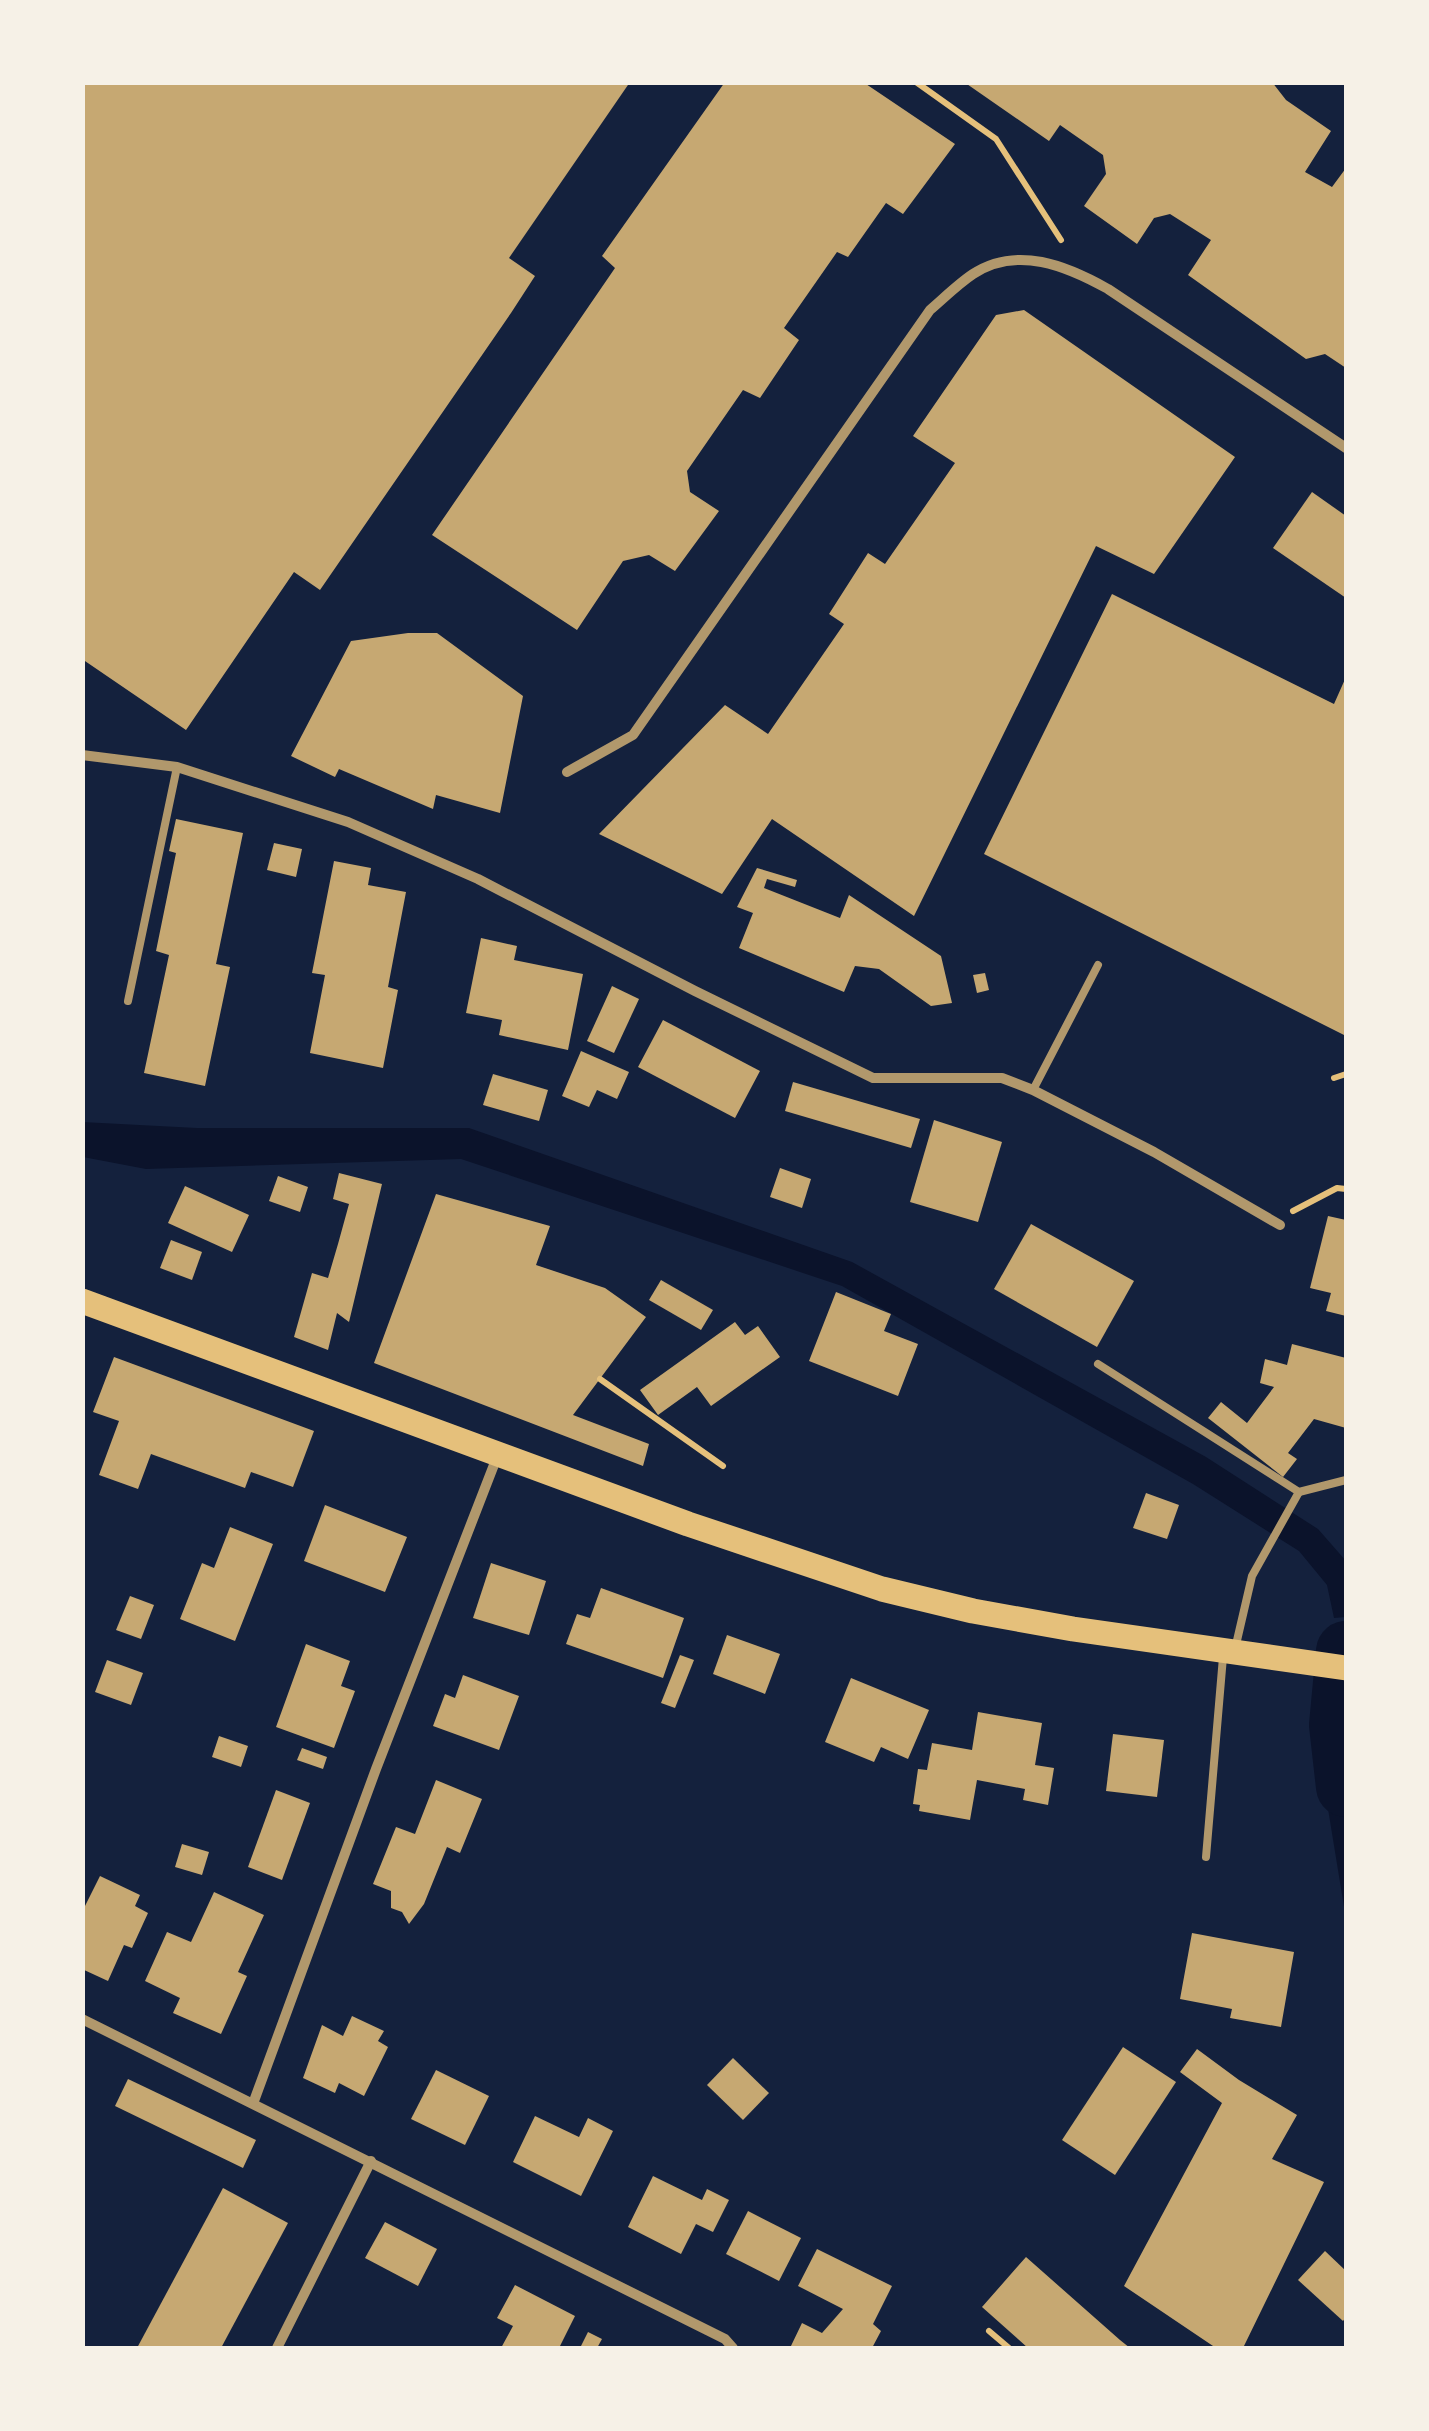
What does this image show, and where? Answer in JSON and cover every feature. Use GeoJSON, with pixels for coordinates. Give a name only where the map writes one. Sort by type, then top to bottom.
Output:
{"type":"FeatureCollection","features":[{"type":"Feature","properties":{"kind":"main road"},"geometry":{"type":"LineString","coordinates":[[82,1302],[688,1524],[882,1589],[974,1611],[1346,1668]]}},
{"type":"Feature","properties":{"kind":"main road"},"geometry":{"type":"LineString","coordinates":[[1316,1663],[1346,1658]]}},
{"type":"Feature","properties":{"kind":"street"},"geometry":{"type":"LineString","coordinates":[[567,772],[633,735],[930,310],[975,272],[1018,259],[1068,267],[1108,289],[1346,448]]}},
{"type":"Feature","properties":{"kind":"street"},"geometry":{"type":"LineString","coordinates":[[82,754],[178,767],[348,822],[478,879],[874,1078],[1002,1078],[1033,1090],[1154,1152],[1277,1223]]}},
{"type":"Feature","properties":{"kind":"street"},"geometry":{"type":"LineString","coordinates":[[254,2102],[498,1454]]}},
{"type":"Feature","properties":{"kind":"street"},"geometry":{"type":"LineString","coordinates":[[82,2019],[725,2339],[733,2348]]}},
{"type":"Feature","properties":{"kind":"street"},"geometry":{"type":"LineString","coordinates":[[277,2348],[371,2161]]}},
{"type":"Feature","properties":{"kind":"lane"},"geometry":{"type":"LineString","coordinates":[[128,1001],[178,767]]}},
{"type":"Feature","properties":{"kind":"lane"},"geometry":{"type":"LineString","coordinates":[[1033,1090],[1098,965]]}},
{"type":"Feature","properties":{"kind":"lane"},"geometry":{"type":"LineString","coordinates":[[1098,1364],[1299,1492]]}},
{"type":"Feature","properties":{"kind":"lane"},"geometry":{"type":"LineString","coordinates":[[1206,1857],[1229,1651],[1252,1576],[1299,1492],[1346,1480]]}},
{"type":"Feature","properties":{"kind":"path"},"geometry":{"type":"LineString","coordinates":[[916,82],[996,139],[1061,240]]}},
{"type":"Feature","properties":{"kind":"path"},"geometry":{"type":"LineString","coordinates":[[1334,1078],[1346,1074]]}},
{"type":"Feature","properties":{"kind":"path"},"geometry":{"type":"LineString","coordinates":[[1277,1223],[1338,1188],[1346,1189]]}},
{"type":"Feature","properties":{"kind":"path"},"geometry":{"type":"LineString","coordinates":[[600,1379],[722,1466]]}},
{"type":"Feature","properties":{"kind":"path"},"geometry":{"type":"LineString","coordinates":[[989,2331],[1009,2348]]}},
{"type":"Feature","properties":{"kind":"water"},"geometry":{"type":"Polygon","coordinates":[[[82,1122],[197,1128],[469,1128],[852,1262],[1206,1457],[1318,1529],[1346,1561],[1346,1617],[1334,1618],[1327,1585],[1299,1551],[1193,1484],[842,1286],[461,1159],[146,1169],[83,1157],[82,1122]]]}},
{"type":"Feature","properties":{"kind":"water"},"geometry":{"type":"Polygon","coordinates":[[[1314,1723],[1346,1725],[1346,1919],[1314,1723]]]}},
{"type":"Feature","properties":{"kind":"building"},"geometry":{"type":"Polygon","coordinates":[[[82,82],[630,82],[509,258],[535,276],[511,313],[320,590],[294,572],[186,730],[82,659],[82,82]]]}},
{"type":"Feature","properties":{"kind":"building"},"geometry":{"type":"Polygon","coordinates":[[[725,82],[863,82],[955,144],[903,214],[886,203],[848,257],[837,252],[784,328],[799,340],[760,398],[743,390],[687,471],[690,492],[719,511],[675,571],[649,555],[623,561],[577,630],[432,535],[615,268],[602,256],[725,82]]]}},
{"type":"Feature","properties":{"kind":"building"},"geometry":{"type":"Polygon","coordinates":[[[964,82],[1272,82],[1286,100],[1331,131],[1305,172],[1332,187],[1346,168],[1346,368],[1325,354],[1306,359],[1188,275],[1211,240],[1170,214],[1154,218],[1137,244],[1084,206],[1106,174],[1103,155],[1060,125],[1049,141],[964,82]]]}},
{"type":"Feature","properties":{"kind":"building"},"geometry":{"type":"Polygon","coordinates":[[[1024,310],[1235,457],[1154,574],[1096,546],[914,916],[772,819],[722,894],[599,834],[725,705],[768,734],[844,624],[829,614],[868,553],[885,564],[955,463],[913,436],[996,315],[1024,310]]]}},
{"type":"Feature","properties":{"kind":"building"},"geometry":{"type":"Polygon","coordinates":[[[1312,492],[1346,516],[1346,598],[1273,548],[1312,492]]]}},
{"type":"Feature","properties":{"kind":"building"},"geometry":{"type":"Polygon","coordinates":[[[1112,594],[1334,704],[1346,677],[1346,1036],[984,854],[1112,594]]]}},
{"type":"Feature","properties":{"kind":"building"},"geometry":{"type":"Polygon","coordinates":[[[437,633],[523,696],[500,813],[436,795],[433,809],[339,769],[335,777],[291,756],[351,641],[437,633]]]}},
{"type":"Feature","properties":{"kind":"building"},"geometry":{"type":"Polygon","coordinates":[[[176,819],[243,833],[216,964],[230,967],[205,1086],[144,1073],[169,955],[156,951],[176,853],[169,851],[176,819]]]}},
{"type":"Feature","properties":{"kind":"building"},"geometry":{"type":"Polygon","coordinates":[[[274,843],[302,849],[296,877],[267,870],[274,843]]]}},
{"type":"Feature","properties":{"kind":"building"},"geometry":{"type":"Polygon","coordinates":[[[334,861],[371,868],[368,885],[406,892],[388,987],[398,990],[383,1068],[310,1053],[325,975],[312,973],[334,861]]]}},
{"type":"Feature","properties":{"kind":"building"},"geometry":{"type":"Polygon","coordinates":[[[757,868],[797,880],[795,887],[767,879],[764,888],[840,918],[849,895],[941,956],[952,1003],[931,1006],[879,969],[855,966],[844,992],[739,948],[753,913],[737,907],[757,868]]]}},
{"type":"Feature","properties":{"kind":"building"},"geometry":{"type":"Polygon","coordinates":[[[481,938],[517,946],[514,960],[583,974],[568,1050],[499,1035],[502,1020],[466,1013],[481,938]]]}},
{"type":"Feature","properties":{"kind":"building"},"geometry":{"type":"Polygon","coordinates":[[[985,973],[989,990],[977,993],[973,975],[985,973]]]}},
{"type":"Feature","properties":{"kind":"building"},"geometry":{"type":"Polygon","coordinates":[[[612,986],[639,999],[614,1053],[587,1041],[612,986]]]}},
{"type":"Feature","properties":{"kind":"building"},"geometry":{"type":"Polygon","coordinates":[[[663,1020],[760,1071],[735,1118],[638,1067],[663,1020]]]}},
{"type":"Feature","properties":{"kind":"building"},"geometry":{"type":"Polygon","coordinates":[[[581,1051],[629,1072],[617,1099],[597,1090],[589,1107],[562,1096],[581,1051]]]}},
{"type":"Feature","properties":{"kind":"building"},"geometry":{"type":"Polygon","coordinates":[[[493,1074],[548,1090],[539,1121],[483,1105],[493,1074]]]}},
{"type":"Feature","properties":{"kind":"building"},"geometry":{"type":"Polygon","coordinates":[[[793,1082],[920,1119],[911,1148],[785,1111],[793,1082]]]}},
{"type":"Feature","properties":{"kind":"building"},"geometry":{"type":"Polygon","coordinates":[[[934,1120],[1002,1142],[978,1222],[910,1202],[934,1120]]]}},
{"type":"Feature","properties":{"kind":"building"},"geometry":{"type":"Polygon","coordinates":[[[780,1168],[811,1179],[802,1208],[770,1197],[780,1168]]]}},
{"type":"Feature","properties":{"kind":"building"},"geometry":{"type":"Polygon","coordinates":[[[339,1173],[382,1184],[349,1322],[337,1313],[328,1350],[294,1337],[312,1273],[328,1278],[349,1204],[333,1199],[339,1173]]]}},
{"type":"Feature","properties":{"kind":"building"},"geometry":{"type":"Polygon","coordinates":[[[278,1176],[308,1187],[300,1212],[269,1201],[278,1176]]]}},
{"type":"Feature","properties":{"kind":"building"},"geometry":{"type":"Polygon","coordinates":[[[185,1186],[249,1215],[232,1252],[168,1223],[185,1186]]]}},
{"type":"Feature","properties":{"kind":"building"},"geometry":{"type":"Polygon","coordinates":[[[436,1194],[550,1226],[536,1265],[605,1288],[646,1317],[573,1415],[649,1444],[643,1466],[374,1363],[436,1194]]]}},
{"type":"Feature","properties":{"kind":"building"},"geometry":{"type":"Polygon","coordinates":[[[1328,1216],[1346,1220],[1346,1316],[1326,1311],[1331,1293],[1310,1288],[1328,1216]]]}},
{"type":"Feature","properties":{"kind":"building"},"geometry":{"type":"Polygon","coordinates":[[[1031,1224],[1134,1281],[1097,1347],[994,1289],[1031,1224]]]}},
{"type":"Feature","properties":{"kind":"building"},"geometry":{"type":"Polygon","coordinates":[[[171,1240],[202,1252],[192,1280],[160,1268],[171,1240]]]}},
{"type":"Feature","properties":{"kind":"building"},"geometry":{"type":"Polygon","coordinates":[[[661,1280],[713,1310],[701,1330],[649,1300],[661,1280]]]}},
{"type":"Feature","properties":{"kind":"building"},"geometry":{"type":"Polygon","coordinates":[[[836,1292],[891,1314],[884,1331],[918,1344],[898,1396],[809,1361],[836,1292]]]}},
{"type":"Feature","properties":{"kind":"building"},"geometry":{"type":"Polygon","coordinates":[[[735,1322],[745,1335],[758,1326],[780,1357],[711,1406],[697,1387],[658,1415],[640,1390],[735,1322]]]}},
{"type":"Feature","properties":{"kind":"building"},"geometry":{"type":"Polygon","coordinates":[[[1292,1344],[1346,1358],[1346,1428],[1314,1419],[1288,1453],[1297,1459],[1283,1477],[1208,1418],[1221,1402],[1247,1423],[1274,1387],[1260,1383],[1265,1359],[1287,1365],[1292,1344]]]}},
{"type":"Feature","properties":{"kind":"building"},"geometry":{"type":"Polygon","coordinates":[[[114,1357],[314,1431],[293,1487],[251,1472],[245,1488],[151,1454],[138,1489],[99,1475],[119,1421],[93,1412],[114,1357]]]}},
{"type":"Feature","properties":{"kind":"building"},"geometry":{"type":"Polygon","coordinates":[[[1146,1493],[1179,1505],[1167,1539],[1133,1528],[1146,1493]]]}},
{"type":"Feature","properties":{"kind":"building"},"geometry":{"type":"Polygon","coordinates":[[[325,1505],[407,1537],[385,1592],[304,1561],[325,1505]]]}},
{"type":"Feature","properties":{"kind":"building"},"geometry":{"type":"Polygon","coordinates":[[[230,1527],[273,1544],[235,1641],[180,1619],[202,1563],[214,1568],[230,1527]]]}},
{"type":"Feature","properties":{"kind":"building"},"geometry":{"type":"Polygon","coordinates":[[[491,1563],[546,1581],[529,1635],[473,1618],[491,1563]]]}},
{"type":"Feature","properties":{"kind":"building"},"geometry":{"type":"Polygon","coordinates":[[[601,1588],[684,1618],[663,1678],[566,1644],[577,1614],[590,1618],[601,1588]]]}},
{"type":"Feature","properties":{"kind":"building"},"geometry":{"type":"Polygon","coordinates":[[[130,1596],[154,1605],[141,1639],[116,1630],[130,1596]]]}},
{"type":"Feature","properties":{"kind":"building"},"geometry":{"type":"Polygon","coordinates":[[[727,1635],[780,1654],[765,1694],[713,1674],[727,1635]]]}},
{"type":"Feature","properties":{"kind":"building"},"geometry":{"type":"Polygon","coordinates":[[[306,1644],[350,1661],[341,1686],[355,1691],[334,1748],[276,1727],[306,1644]]]}},
{"type":"Feature","properties":{"kind":"building"},"geometry":{"type":"Polygon","coordinates":[[[680,1655],[694,1660],[675,1708],[661,1703],[680,1655]]]}},
{"type":"Feature","properties":{"kind":"building"},"geometry":{"type":"Polygon","coordinates":[[[107,1660],[143,1673],[131,1705],[95,1692],[107,1660]]]}},
{"type":"Feature","properties":{"kind":"building"},"geometry":{"type":"Polygon","coordinates":[[[463,1675],[519,1696],[499,1750],[433,1726],[445,1694],[455,1698],[463,1675]]]}},
{"type":"Feature","properties":{"kind":"building"},"geometry":{"type":"Polygon","coordinates":[[[851,1678],[929,1710],[908,1759],[881,1747],[874,1762],[825,1742],[851,1678]]]}},
{"type":"Feature","properties":{"kind":"building"},"geometry":{"type":"Polygon","coordinates":[[[978,1712],[1042,1723],[1035,1765],[1054,1768],[1048,1805],[1023,1800],[1025,1789],[977,1780],[970,1820],[919,1811],[920,1805],[913,1804],[918,1769],[927,1770],[932,1743],[972,1750],[978,1712]]]}},
{"type":"Feature","properties":{"kind":"building"},"geometry":{"type":"Polygon","coordinates":[[[1113,1734],[1164,1740],[1157,1797],[1106,1791],[1113,1734]]]}},
{"type":"Feature","properties":{"kind":"building"},"geometry":{"type":"Polygon","coordinates":[[[219,1736],[248,1746],[241,1767],[212,1757],[219,1736]]]}},
{"type":"Feature","properties":{"kind":"building"},"geometry":{"type":"Polygon","coordinates":[[[302,1748],[327,1757],[323,1769],[297,1760],[302,1748]]]}},
{"type":"Feature","properties":{"kind":"building"},"geometry":{"type":"Polygon","coordinates":[[[436,1780],[482,1799],[460,1853],[447,1847],[424,1904],[409,1924],[402,1912],[391,1908],[391,1891],[373,1884],[396,1827],[415,1834],[436,1780]]]}},
{"type":"Feature","properties":{"kind":"building"},"geometry":{"type":"Polygon","coordinates":[[[276,1790],[310,1803],[282,1880],[248,1867],[276,1790]]]}},
{"type":"Feature","properties":{"kind":"building"},"geometry":{"type":"Polygon","coordinates":[[[182,1844],[209,1852],[202,1875],[175,1867],[182,1844]]]}},
{"type":"Feature","properties":{"kind":"building"},"geometry":{"type":"Polygon","coordinates":[[[100,1876],[140,1895],[135,1906],[148,1913],[132,1948],[124,1945],[108,1981],[82,1969],[82,1912],[100,1876]]]}},
{"type":"Feature","properties":{"kind":"building"},"geometry":{"type":"Polygon","coordinates":[[[214,1892],[264,1915],[238,1972],[247,1976],[221,2034],[173,2013],[180,1998],[145,1981],[167,1932],[191,1942],[214,1892]]]}},
{"type":"Feature","properties":{"kind":"building"},"geometry":{"type":"Polygon","coordinates":[[[1192,1933],[1294,1952],[1281,2027],[1230,2018],[1232,2009],[1180,1999],[1192,1933]]]}},
{"type":"Feature","properties":{"kind":"building"},"geometry":{"type":"Polygon","coordinates":[[[352,2016],[384,2031],[378,2041],[388,2047],[364,2096],[339,2083],[335,2093],[303,2078],[322,2025],[343,2036],[352,2016]]]}},
{"type":"Feature","properties":{"kind":"building"},"geometry":{"type":"Polygon","coordinates":[[[1123,2047],[1176,2082],[1115,2175],[1062,2140],[1123,2047]]]}},
{"type":"Feature","properties":{"kind":"building"},"geometry":{"type":"Polygon","coordinates":[[[1197,2049],[1297,2115],[1272,2159],[1324,2182],[1243,2348],[1216,2348],[1124,2286],[1222,2103],[1180,2072],[1197,2049]]]}},
{"type":"Feature","properties":{"kind":"building"},"geometry":{"type":"Polygon","coordinates":[[[733,2058],[769,2093],[743,2120],[707,2085],[733,2058]]]}},
{"type":"Feature","properties":{"kind":"building"},"geometry":{"type":"Polygon","coordinates":[[[436,2070],[489,2096],[465,2145],[411,2119],[436,2070]]]}},
{"type":"Feature","properties":{"kind":"building"},"geometry":{"type":"Polygon","coordinates":[[[128,2079],[256,2140],[243,2168],[115,2106],[128,2079]]]}},
{"type":"Feature","properties":{"kind":"building"},"geometry":{"type":"Polygon","coordinates":[[[535,2116],[579,2137],[588,2118],[613,2131],[581,2196],[513,2162],[535,2116]]]}},
{"type":"Feature","properties":{"kind":"building"},"geometry":{"type":"Polygon","coordinates":[[[653,2176],[702,2200],[707,2189],[729,2200],[713,2232],[696,2224],[681,2254],[628,2227],[653,2176]]]}},
{"type":"Feature","properties":{"kind":"building"},"geometry":{"type":"Polygon","coordinates":[[[223,2188],[288,2223],[221,2348],[137,2348],[223,2188]]]}},
{"type":"Feature","properties":{"kind":"building"},"geometry":{"type":"Polygon","coordinates":[[[748,2211],[801,2238],[779,2281],[726,2254],[748,2211]]]}},
{"type":"Feature","properties":{"kind":"building"},"geometry":{"type":"Polygon","coordinates":[[[385,2222],[437,2249],[418,2286],[365,2258],[385,2222]]]}},
{"type":"Feature","properties":{"kind":"building"},"geometry":{"type":"Polygon","coordinates":[[[817,2249],[892,2286],[873,2324],[881,2331],[872,2348],[790,2348],[802,2323],[822,2333],[843,2309],[798,2286],[817,2249]]]}},
{"type":"Feature","properties":{"kind":"building"},"geometry":{"type":"Polygon","coordinates":[[[1325,2251],[1346,2271],[1343,2321],[1298,2280],[1325,2251]]]}},
{"type":"Feature","properties":{"kind":"building"},"geometry":{"type":"Polygon","coordinates":[[[1026,2257],[1130,2348],[1028,2348],[982,2307],[1026,2257]]]}},
{"type":"Feature","properties":{"kind":"building"},"geometry":{"type":"Polygon","coordinates":[[[515,2285],[575,2316],[559,2348],[501,2348],[513,2326],[497,2318],[515,2285]]]}},
{"type":"Feature","properties":{"kind":"building"},"geometry":{"type":"Polygon","coordinates":[[[588,2332],[602,2339],[597,2348],[580,2348],[588,2332]]]}},
{"type":"Feature","properties":{"kind":"waterway"},"geometry":{"type":"LineString","coordinates":[[1346,1651],[1339,1725],[1346,1787]]}}]}
